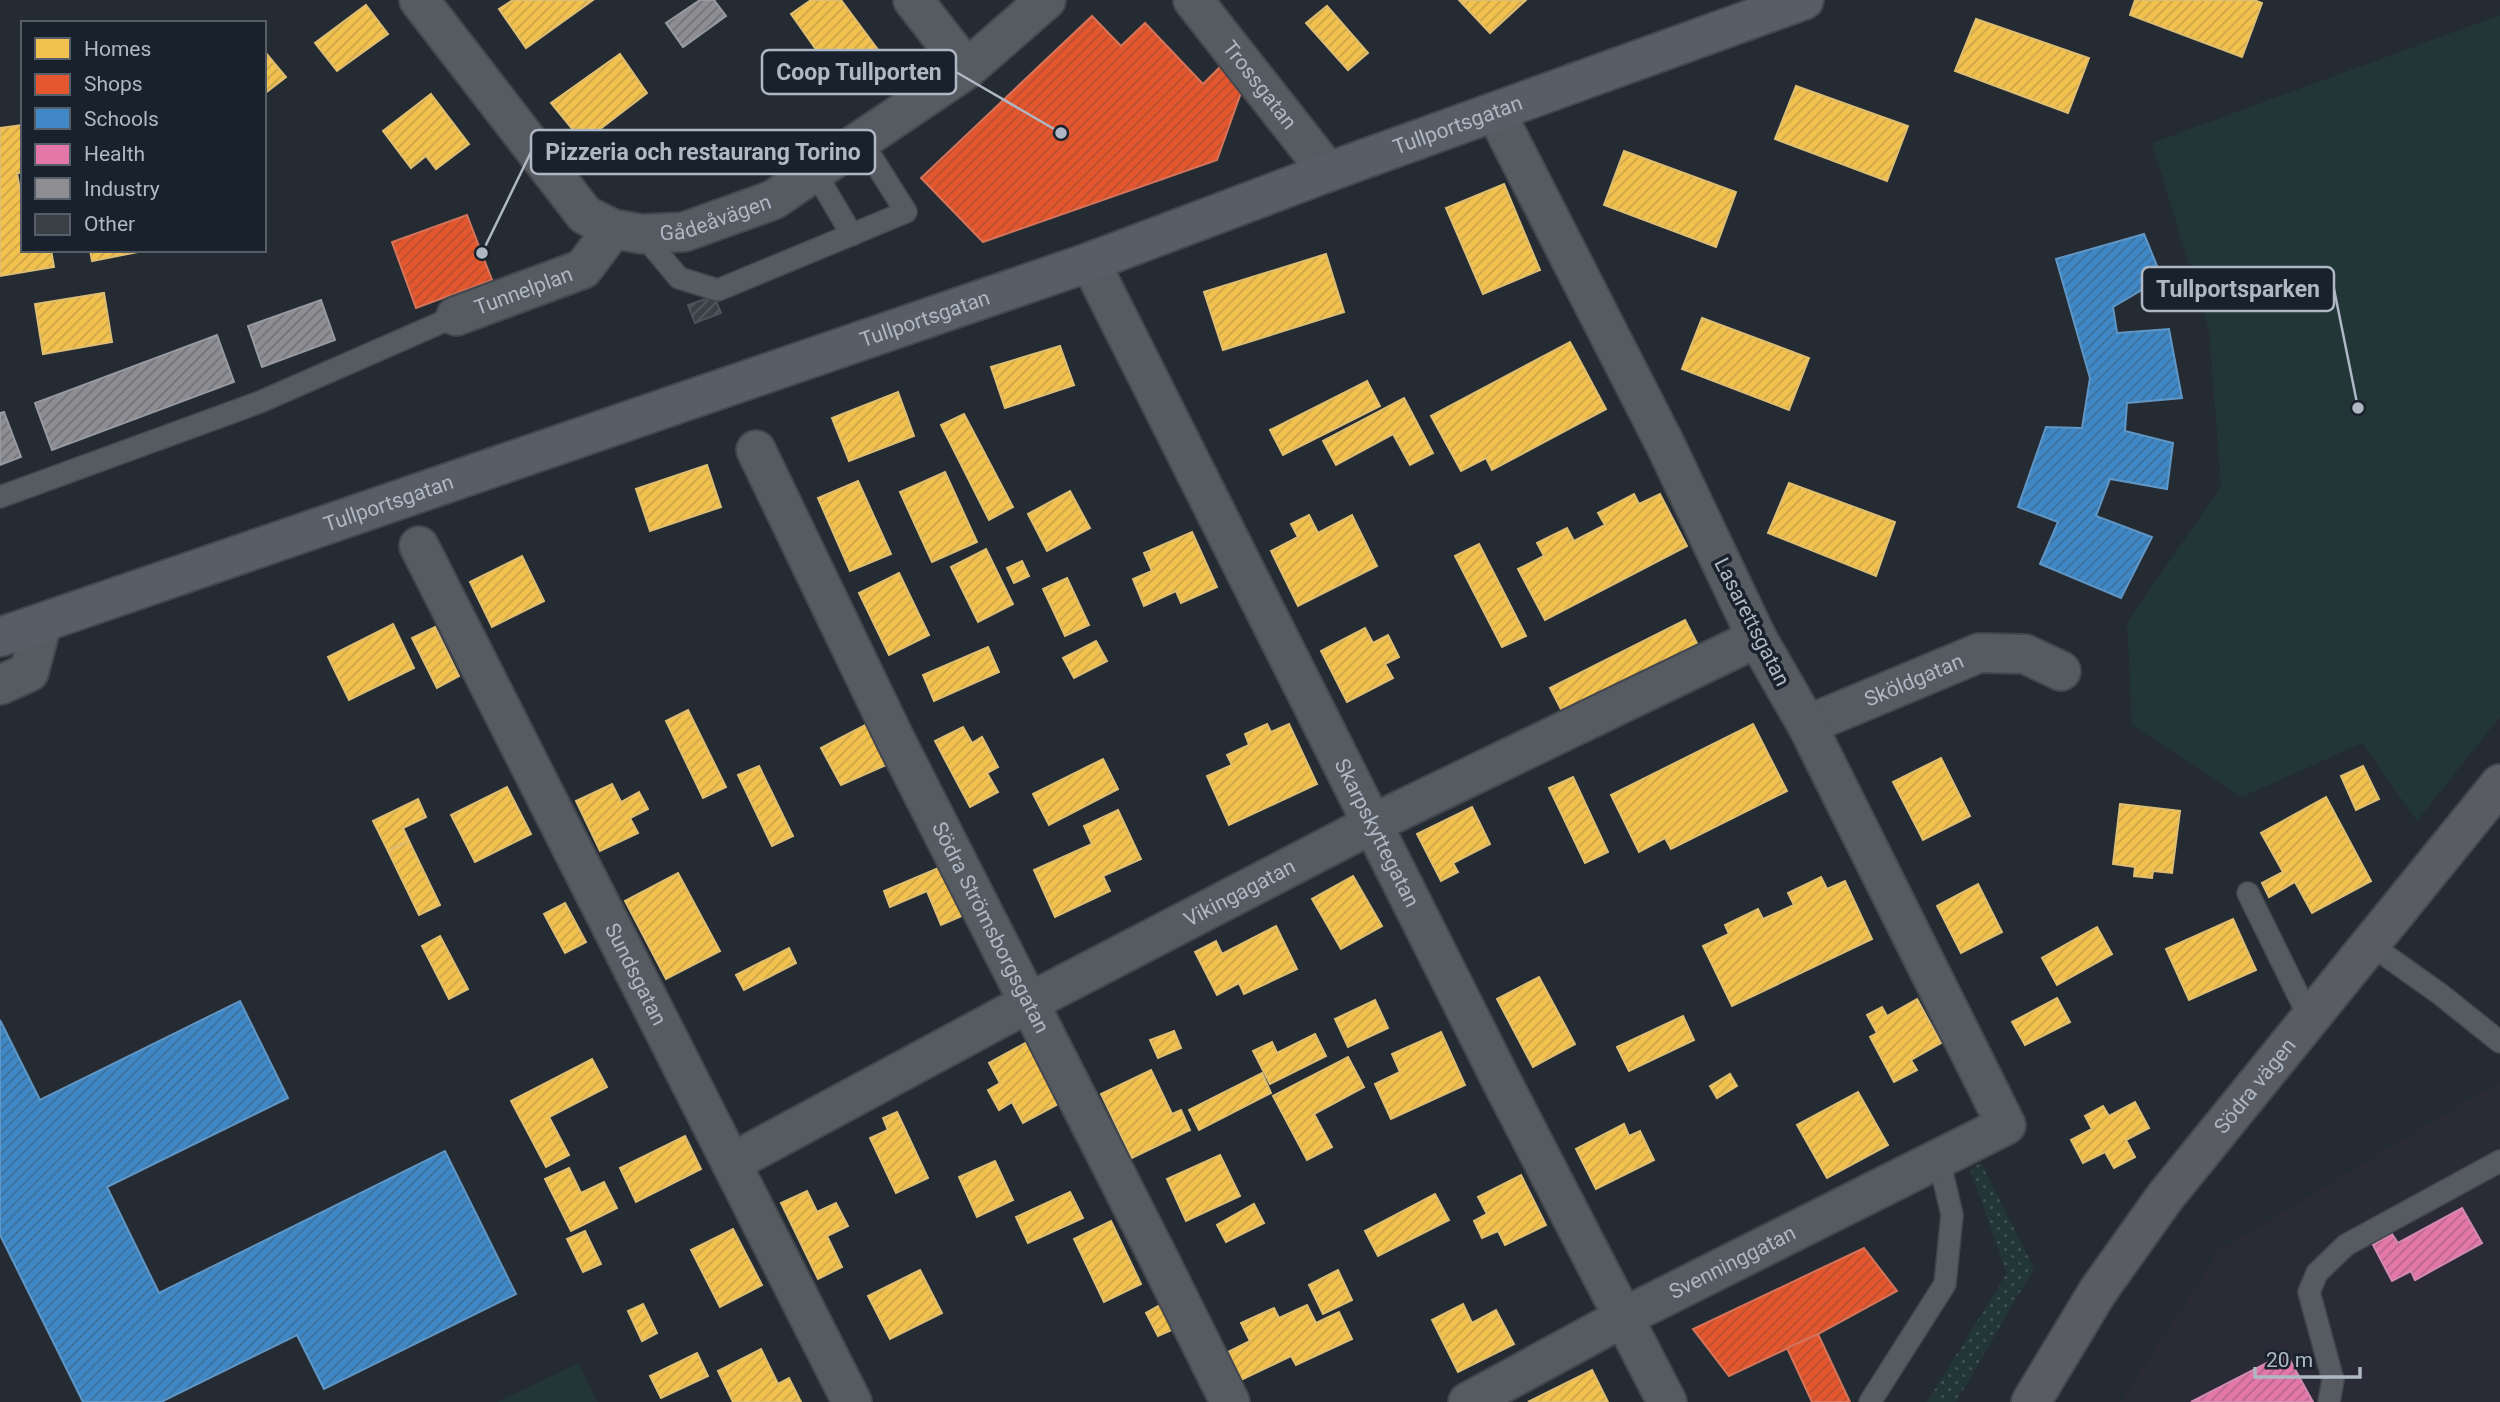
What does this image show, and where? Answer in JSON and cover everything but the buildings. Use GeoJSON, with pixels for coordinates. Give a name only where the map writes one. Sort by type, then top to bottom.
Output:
{"type":"FeatureCollection","features":[{"type":"Feature","properties":{"kind":"highway","name":"Södra vägen"},"geometry":{"type":"LineString","coordinates":[[2031,1402],[2098,1292],[2165,1197],[2500,784]]}},
{"type":"Feature","properties":{"kind":"main road","name":"Tullportsgatan"},"geometry":{"type":"LineString","coordinates":[[0,637],[1090,262],[1328,172],[1804,0]]}},
{"type":"Feature","properties":{"kind":"street"},"geometry":{"type":"LineString","coordinates":[[419,0],[585,215],[628,232]]}},
{"type":"Feature","properties":{"kind":"street"},"geometry":{"type":"LineString","coordinates":[[913,0],[967,69]]}},
{"type":"Feature","properties":{"kind":"street","name":"Gådeåvägen"},"geometry":{"type":"LineString","coordinates":[[628,232],[684,232],[773,200],[967,69],[1046,0]]}},
{"type":"Feature","properties":{"kind":"street","name":"Trossgatan"},"geometry":{"type":"LineString","coordinates":[[1193,0],[1328,172]]}},
{"type":"Feature","properties":{"kind":"street","name":"Lasarettsgatan"},"geometry":{"type":"LineString","coordinates":[[1496,113],[1665,444],[1757,638],[1807,725],[2006,1125],[2000,1128]]}},
{"type":"Feature","properties":{"kind":"street","name":"Tunnelplan"},"geometry":{"type":"LineString","coordinates":[[456,316],[583,269],[628,232]]}},
{"type":"Feature","properties":{"kind":"street","name":"Skarpskyttegatan"},"geometry":{"type":"LineString","coordinates":[[1090,262],[1502,1082],[1667,1402]]}},
{"type":"Feature","properties":{"kind":"street","name":"Södra Strömsborgsgatan"},"geometry":{"type":"LineString","coordinates":[[756,450],[895,739],[1230,1402]]}},
{"type":"Feature","properties":{"kind":"street","name":"Sundsgatan"},"geometry":{"type":"LineString","coordinates":[[419,546],[852,1402]]}},
{"type":"Feature","properties":{"kind":"street"},"geometry":{"type":"LineString","coordinates":[[0,685],[29,672],[42,623]]}},
{"type":"Feature","properties":{"kind":"street","name":"Vikingagatan"},"geometry":{"type":"LineString","coordinates":[[731,1163],[1030,1002],[1374,823],[1757,638]]}},
{"type":"Feature","properties":{"kind":"street","name":"Sköldgatan"},"geometry":{"type":"LineString","coordinates":[[1807,725],[1979,653],[2025,654],[2061,671]]}},
{"type":"Feature","properties":{"kind":"street","name":"Svenninggatan"},"geometry":{"type":"LineString","coordinates":[[1478,1399],[1624,1317],[2000,1128]]}},
{"type":"Feature","properties":{"kind":"lane"},"geometry":{"type":"LineString","coordinates":[[628,232],[679,278],[718,290],[906,212],[862,142]]}},
{"type":"Feature","properties":{"kind":"lane"},"geometry":{"type":"LineString","coordinates":[[815,172],[852,235]]}},
{"type":"Feature","properties":{"kind":"lane"},"geometry":{"type":"LineString","coordinates":[[0,496],[260,402],[456,316]]}},
{"type":"Feature","properties":{"kind":"lane"},"geometry":{"type":"LineString","coordinates":[[2248,893],[2310,1019]]}},
{"type":"Feature","properties":{"kind":"lane"},"geometry":{"type":"LineString","coordinates":[[2371,945],[2440,994],[2500,1042]]}},
{"type":"Feature","properties":{"kind":"lane"},"geometry":{"type":"LineString","coordinates":[[1870,1402],[1945,1284],[1952,1215],[1939,1159]]}},
{"type":"Feature","properties":{"kind":"lane"},"geometry":{"type":"LineString","coordinates":[[2329,1402],[2333,1380],[2309,1292],[2317,1273],[2346,1245],[2500,1161]]}},
{"type":"Feature","properties":{"kind":"shaded area"},"geometry":{"type":"Polygon","coordinates":[[[2500,15],[2500,717],[2417,821],[2362,743],[2242,797],[2132,725],[2127,623],[2221,486],[2209,330],[2152,143],[2500,15]]]}},
{"type":"Feature","properties":{"kind":"shaded area"},"geometry":{"type":"Polygon","coordinates":[[[2500,1081],[2500,1402],[2121,1402],[2219,1251],[2500,1081]]]}},
{"type":"Feature","properties":{"kind":"shaded area"},"geometry":{"type":"Polygon","coordinates":[[[1981,1163],[2034,1268],[1956,1402],[1927,1402],[2007,1273],[1970,1169],[1981,1163]]]}},
{"type":"Feature","properties":{"kind":"shaded area"},"geometry":{"type":"Polygon","coordinates":[[[579,1363],[597,1402],[497,1402],[579,1363]]]}},
{"type":"Feature","properties":{"kind":"place","name":"Coop Tullporten"},"geometry":{"type":"Point","coordinates":[1061,133]}},
{"type":"Feature","properties":{"kind":"place","name":"Pizzeria och restaurang Torino"},"geometry":{"type":"Point","coordinates":[482,253]}},
{"type":"Feature","properties":{"kind":"place","name":"Tullportsparken"},"geometry":{"type":"Point","coordinates":[2358,408]}}]}
